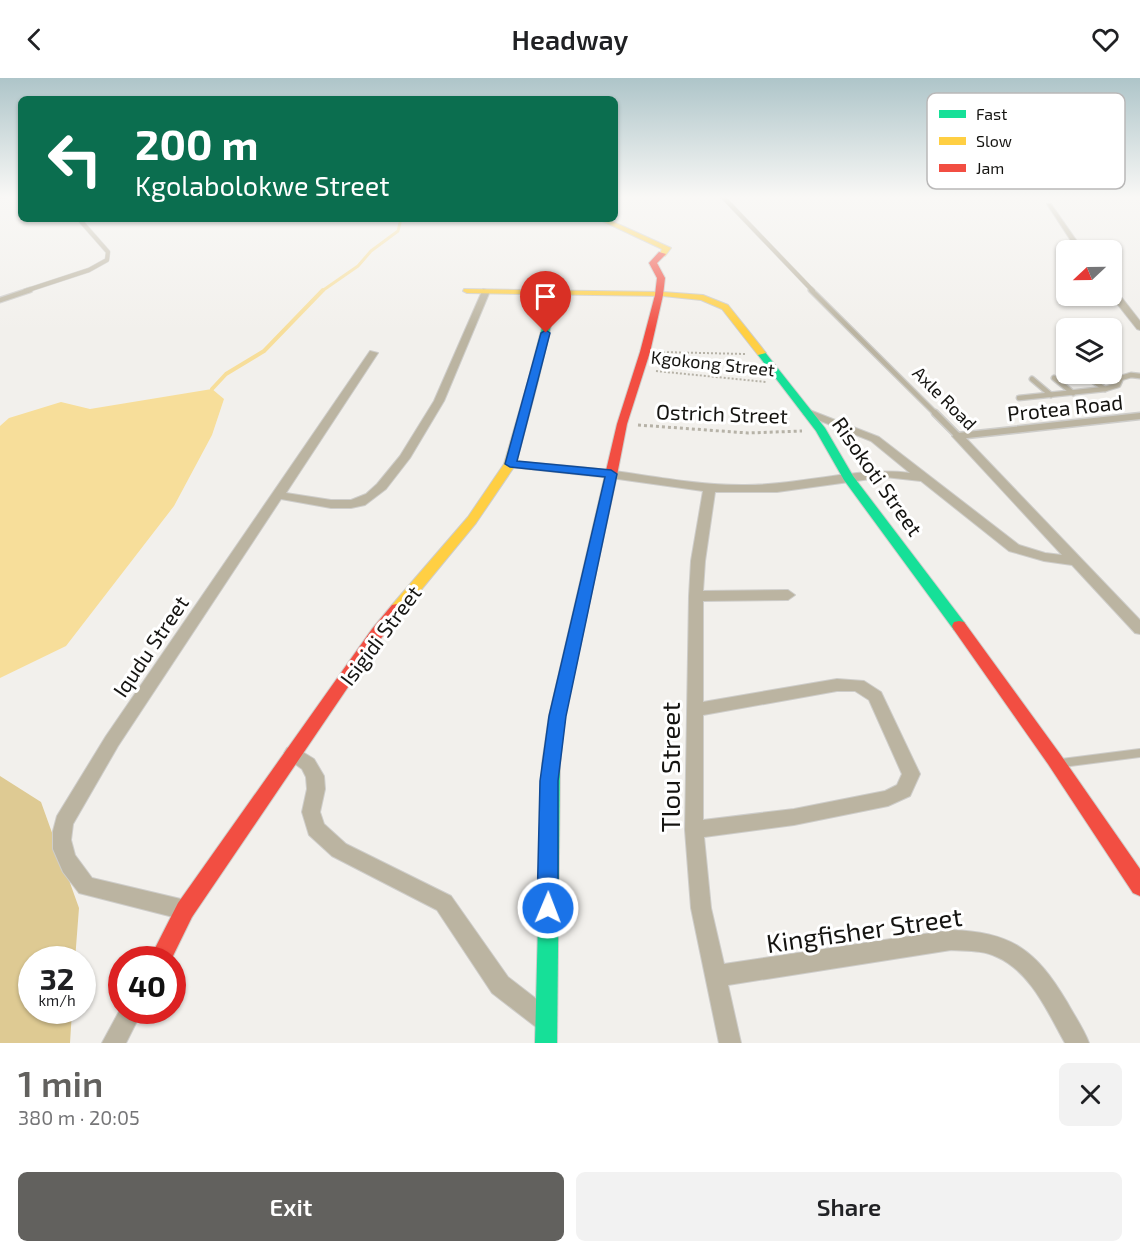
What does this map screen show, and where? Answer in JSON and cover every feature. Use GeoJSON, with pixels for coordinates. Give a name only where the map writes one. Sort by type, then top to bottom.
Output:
{"type":"FeatureCollection","features":[{"type":"Feature","properties":{"kind":"street"},"geometry":{"type":"LineString","coordinates":[[546,1043],[549,781],[557,716],[622,424],[645,352],[659,295],[661,278],[653,263],[667,248],[651,241]]}},
{"type":"Feature","properties":{"kind":"street","name":"Risokoti Street"},"geometry":{"type":"LineString","coordinates":[[467,291],[555,291],[703,298],[722,305],[730,312],[821,430],[848,477],[923,576],[1057,764],[1140,886]]}},
{"type":"Feature","properties":{"kind":"street"},"geometry":{"type":"LineString","coordinates":[[279,495],[351,504],[369,499],[394,472],[438,401],[472,318],[486,291]]}},
{"type":"Feature","properties":{"kind":"street","name":"Isigidi Street"},"geometry":{"type":"LineString","coordinates":[[167,946],[185,910],[377,633],[472,520],[510,464],[541,354],[555,291]]}},
{"type":"Feature","properties":{"kind":"street"},"geometry":{"type":"LineString","coordinates":[[1122,304],[1140,327]]}},
{"type":"Feature","properties":{"kind":"street","name":"Iqudu Street"},"geometry":{"type":"LineString","coordinates":[[185,910],[86,886],[64,854],[61,830],[112,741],[279,495],[306,449],[373,353]]}},
{"type":"Feature","properties":{"kind":"street"},"geometry":{"type":"LineString","coordinates":[[807,412],[869,435],[1014,548],[1044,557],[1075,561]]}},
{"type":"Feature","properties":{"kind":"street","name":"Axle Road"},"geometry":{"type":"LineString","coordinates":[[958,436],[1140,629]]}},
{"type":"Feature","properties":{"kind":"street"},"geometry":{"type":"LineString","coordinates":[[510,464],[611,474],[709,488],[777,488],[885,472],[925,478]]}},
{"type":"Feature","properties":{"kind":"street","name":"Tlou Street"},"geometry":{"type":"LineString","coordinates":[[709,488],[698,561],[696,596],[694,830],[701,908],[730,1043]]}},
{"type":"Feature","properties":{"kind":"street"},"geometry":{"type":"LineString","coordinates":[[696,596],[788,595]]}},
{"type":"Feature","properties":{"kind":"street"},"geometry":{"type":"LineString","coordinates":[[694,830],[794,817],[888,798],[904,790],[911,774],[875,696],[858,685],[837,685],[695,710]]}},
{"type":"Feature","properties":{"kind":"street"},"geometry":{"type":"LineString","coordinates":[[293,753],[308,764],[315,776],[316,789],[311,812],[316,829],[339,850],[444,903],[500,985],[545,1019]]}},
{"type":"Feature","properties":{"kind":"street","name":"Kingfisher Street"},"geometry":{"type":"LineString","coordinates":[[716,976],[951,940],[983,941],[1008,949],[1032,968],[1078,1043]]}},
{"type":"Feature","properties":{"kind":"street"},"geometry":{"type":"LineString","coordinates":[[113,1043],[124,1024]]}},
{"type":"Feature","properties":{"kind":"lane"},"geometry":{"type":"LineString","coordinates":[[0,300],[89,270],[107,260],[108,252],[98,241]]}},
{"type":"Feature","properties":{"kind":"lane","name":"Axle Road"},"geometry":{"type":"LineString","coordinates":[[765,241],[958,436]]}},
{"type":"Feature","properties":{"kind":"lane"},"geometry":{"type":"LineString","coordinates":[[1020,398],[1105,389],[1118,385],[1121,378],[1131,375],[1140,376]]}},
{"type":"Feature","properties":{"kind":"lane"},"geometry":{"type":"LineString","coordinates":[[1054,378],[1073,393]]}},
{"type":"Feature","properties":{"kind":"lane"},"geometry":{"type":"LineString","coordinates":[[1032,379],[1051,395]]}},
{"type":"Feature","properties":{"kind":"lane"},"geometry":{"type":"LineString","coordinates":[[1098,384],[1105,389]]}},
{"type":"Feature","properties":{"kind":"lane","name":"Protea Road"},"geometry":{"type":"LineString","coordinates":[[958,436],[1140,416]]}},
{"type":"Feature","properties":{"kind":"lane"},"geometry":{"type":"LineString","coordinates":[[1057,764],[1140,753]]}},
{"type":"Feature","properties":{"kind":"path"},"geometry":{"type":"LineString","coordinates":[[645,352],[725,356],[760,353]]}},
{"type":"Feature","properties":{"kind":"path","name":"Kgokong Street"},"geometry":{"type":"LineString","coordinates":[[639,369],[785,383]]}},
{"type":"Feature","properties":{"kind":"path","name":"Ostrich Street"},"geometry":{"type":"LineString","coordinates":[[622,424],[748,433],[821,430]]}},
{"type":"Feature","properties":{"kind":"shaded area"},"geometry":{"type":"Polygon","coordinates":[[[212,389],[224,399],[212,435],[174,506],[66,646],[0,678],[0,426],[9,418],[61,402],[90,409],[212,389]]]}},
{"type":"Feature","properties":{"kind":"shaded area"},"geometry":{"type":"Polygon","coordinates":[[[0,776],[41,802],[79,908],[76,946],[18,946],[18,1024],[71,1024],[70,1043],[0,1043],[0,776]]]}},
{"type":"Feature","properties":{"kind":"waterway"},"geometry":{"type":"LineString","coordinates":[[322,291],[358,266],[371,251],[384,241]]}},
{"type":"Feature","properties":{"kind":"waterway"},"geometry":{"type":"LineString","coordinates":[[212,389],[226,374],[264,351],[322,291]]}},
{"type":"Feature","properties":{"kind":"traffic: fast"},"geometry":{"type":"LineString","coordinates":[[533,381],[555,291]]}},
{"type":"Feature","properties":{"kind":"traffic: fast"},"geometry":{"type":"LineString","coordinates":[[761,353],[821,430],[848,477],[959,626]]}},
{"type":"Feature","properties":{"kind":"traffic: fast"},"geometry":{"type":"LineString","coordinates":[[546,1043],[551,764]]}},
{"type":"Feature","properties":{"kind":"traffic: slow"},"geometry":{"type":"LineString","coordinates":[[651,241],[667,248],[662,254]]}},
{"type":"Feature","properties":{"kind":"traffic: slow"},"geometry":{"type":"LineString","coordinates":[[467,291],[663,294],[703,298],[725,307],[761,353]]}},
{"type":"Feature","properties":{"kind":"traffic: slow"},"geometry":{"type":"LineString","coordinates":[[397,609],[472,520],[510,464],[533,381]]}},
{"type":"Feature","properties":{"kind":"traffic: slow"},"geometry":{"type":"LineString","coordinates":[[551,764],[557,716],[611,475]]}},
{"type":"Feature","properties":{"kind":"traffic: jam"},"geometry":{"type":"LineString","coordinates":[[611,475],[622,424],[645,352],[659,295],[661,278],[653,263],[662,254]]}},
{"type":"Feature","properties":{"kind":"traffic: jam"},"geometry":{"type":"LineString","coordinates":[[167,946],[185,910],[377,633],[397,609]]}},
{"type":"Feature","properties":{"kind":"traffic: jam"},"geometry":{"type":"LineString","coordinates":[[959,626],[1054,759],[1140,886]]}},
{"type":"Feature","properties":{"kind":"route"},"geometry":{"type":"LineString","coordinates":[[546,333],[510,464],[611,474],[557,716],[549,781],[548,908]]}}]}
